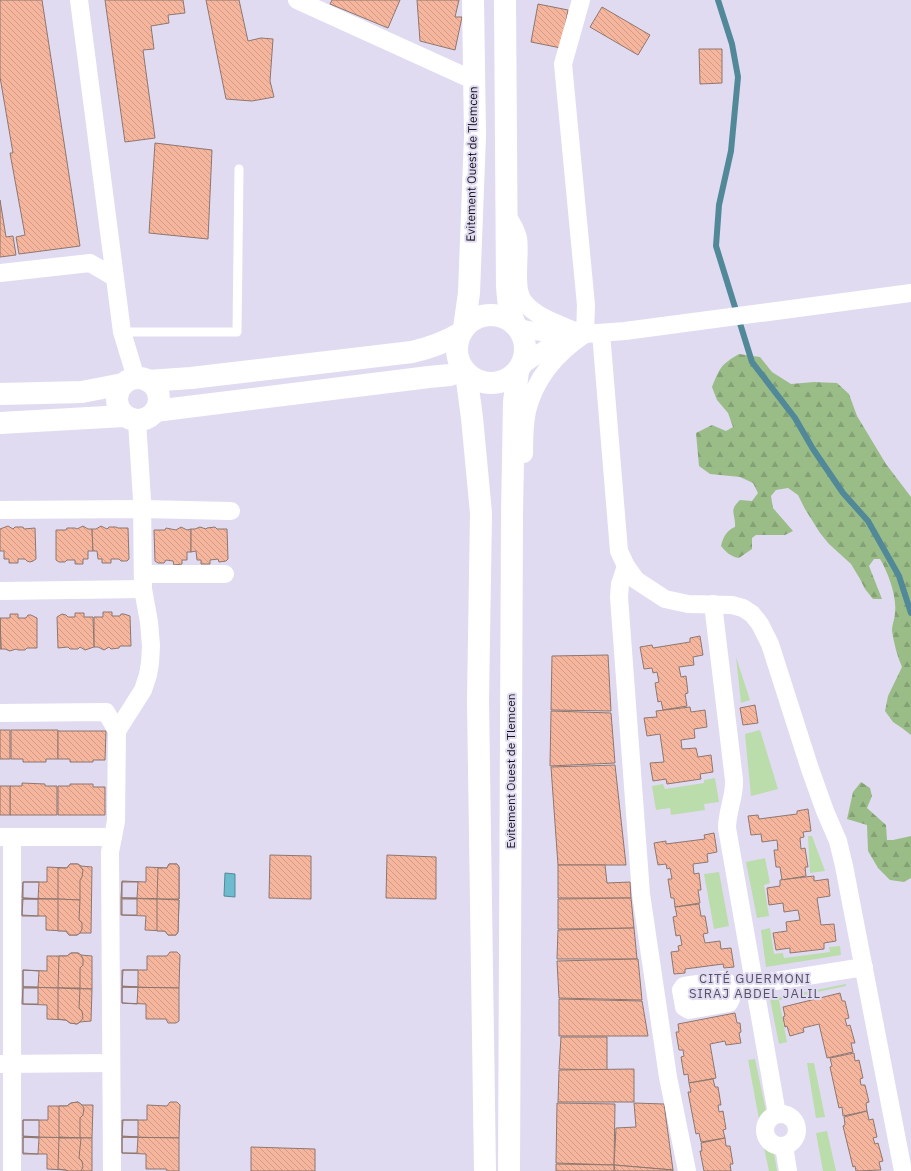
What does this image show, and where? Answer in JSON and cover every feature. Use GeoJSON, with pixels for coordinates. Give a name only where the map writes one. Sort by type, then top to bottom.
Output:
{"type":"FeatureCollection","features":[{"type":"Feature","properties":{"kind":"highway","name":"Evitement Ouest de Tlemcen"},"geometry":{"type":"LineString","coordinates":[[473,0],[475,136],[470,283],[467,314],[458,342],[457,351],[458,359],[465,371],[472,418],[480,513],[478,701],[485,1171]]}},
{"type":"Feature","properties":{"kind":"highway","name":"Evitement Ouest de Tlemcen"},"geometry":{"type":"LineString","coordinates":[[504,0],[507,287],[509,308],[524,339],[526,347],[525,356],[515,389],[514,416],[510,1171]]}},
{"type":"Feature","properties":{"kind":"highway"},"geometry":{"type":"LineString","coordinates":[[0,394],[82,392],[136,381],[191,378],[412,352],[452,339],[477,318],[485,315],[501,316],[517,326]]}},
{"type":"Feature","properties":{"kind":"highway"},"geometry":{"type":"LineString","coordinates":[[0,424],[139,416],[429,378],[465,371],[480,382],[493,384],[505,381],[512,377],[520,369]]}},
{"type":"Feature","properties":{"kind":"highway"},"geometry":{"type":"LineString","coordinates":[[136,381],[154,386],[158,399],[139,416],[120,410],[117,404],[118,390],[136,381]]}},
{"type":"Feature","properties":{"kind":"street"},"geometry":{"type":"LineString","coordinates":[[79,0],[122,332],[136,381]]}},
{"type":"Feature","properties":{"kind":"street"},"geometry":{"type":"LineString","coordinates":[[297,0],[474,80]]}},
{"type":"Feature","properties":{"kind":"street"},"geometry":{"type":"LineString","coordinates":[[581,0],[563,64],[586,306],[593,334],[619,551],[626,566],[636,580],[664,599],[688,604],[732,605],[744,608],[752,614],[760,624],[770,644],[810,769],[825,811],[838,841],[903,1171]]}},
{"type":"Feature","properties":{"kind":"street"},"geometry":{"type":"LineString","coordinates":[[506,214],[514,227],[518,239],[519,285],[523,301],[542,316],[557,324],[593,334]]}},
{"type":"Feature","properties":{"kind":"street"},"geometry":{"type":"LineString","coordinates":[[0,273],[90,263],[99,267],[114,278]]}},
{"type":"Feature","properties":{"kind":"street"},"geometry":{"type":"LineString","coordinates":[[517,326],[557,334],[593,334],[636,330],[911,294]]}},
{"type":"Feature","properties":{"kind":"street"},"geometry":{"type":"LineString","coordinates":[[520,369],[548,347],[560,341],[593,334]]}},
{"type":"Feature","properties":{"kind":"street"},"geometry":{"type":"LineString","coordinates":[[512,576],[521,563],[524,431],[527,411],[536,388],[547,369],[570,344],[593,334]]}},
{"type":"Feature","properties":{"kind":"street"},"geometry":{"type":"LineString","coordinates":[[112,1171],[110,852],[116,821],[117,731],[142,690],[148,676],[151,646],[143,582],[139,416]]}},
{"type":"Feature","properties":{"kind":"street"},"geometry":{"type":"LineString","coordinates":[[0,510],[142,509],[231,511]]}},
{"type":"Feature","properties":{"kind":"street"},"geometry":{"type":"LineString","coordinates":[[626,566],[620,584],[619,596],[642,894],[668,1077],[688,1171]]}},
{"type":"Feature","properties":{"kind":"street"},"geometry":{"type":"LineString","coordinates":[[0,591],[143,582],[225,574]]}},
{"type":"Feature","properties":{"kind":"street"},"geometry":{"type":"LineString","coordinates":[[713,604],[735,788],[727,816],[727,828],[777,1114],[785,1114],[792,1117],[797,1127],[797,1134],[793,1141],[784,1146],[788,1171]]}},
{"type":"Feature","properties":{"kind":"street"},"geometry":{"type":"LineString","coordinates":[[0,713],[106,712],[131,708]]}},
{"type":"Feature","properties":{"kind":"street"},"geometry":{"type":"LineString","coordinates":[[106,712],[117,731]]}},
{"type":"Feature","properties":{"kind":"street"},"geometry":{"type":"LineString","coordinates":[[12,1171],[6,1064],[6,837],[113,837]]}},
{"type":"Feature","properties":{"kind":"street"},"geometry":{"type":"LineString","coordinates":[[729,989],[864,967]]}},
{"type":"Feature","properties":{"kind":"street"},"geometry":{"type":"LineString","coordinates":[[6,1064],[111,1063]]}},
{"type":"Feature","properties":{"kind":"lane"},"geometry":{"type":"LineString","coordinates":[[122,332],[237,332],[239,169]]}},
{"type":"Feature","properties":{"kind":"green space"},"geometry":{"type":"Polygon","coordinates":[[[739,354],[760,357],[772,372],[791,384],[814,382],[837,383],[849,394],[857,416],[886,464],[911,497],[911,735],[893,722],[885,711],[888,696],[902,667],[892,631],[895,615],[895,599],[889,578],[880,559],[874,559],[869,566],[882,599],[873,599],[865,589],[851,564],[829,544],[820,533],[798,495],[788,488],[776,490],[771,496],[773,508],[793,531],[785,535],[756,535],[752,538],[752,549],[739,558],[729,554],[721,546],[726,534],[735,527],[733,510],[736,504],[740,500],[752,501],[758,493],[753,483],[740,477],[710,474],[699,466],[696,433],[712,425],[726,431],[733,427],[728,413],[717,400],[712,387],[724,364],[739,354]]]}},
{"type":"Feature","properties":{"kind":"green space"},"geometry":{"type":"Polygon","coordinates":[[[736,657],[750,700],[741,703],[736,657]]]}},
{"type":"Feature","properties":{"kind":"green space"},"geometry":{"type":"Polygon","coordinates":[[[760,730],[778,789],[751,796],[745,734],[760,730]]]}},
{"type":"Feature","properties":{"kind":"green space"},"geometry":{"type":"Polygon","coordinates":[[[715,778],[719,802],[704,804],[705,810],[671,815],[670,808],[656,810],[652,786],[663,784],[665,789],[704,783],[704,780],[715,778]]]}},
{"type":"Feature","properties":{"kind":"green space"},"geometry":{"type":"Polygon","coordinates":[[[861,782],[870,788],[872,796],[867,808],[886,825],[887,840],[911,836],[911,878],[904,882],[890,880],[878,868],[868,851],[867,825],[847,819],[853,792],[861,782]]]}},
{"type":"Feature","properties":{"kind":"green space"},"geometry":{"type":"Polygon","coordinates":[[[808,836],[812,836],[825,871],[810,873],[808,836]]]}},
{"type":"Feature","properties":{"kind":"green space"},"geometry":{"type":"Polygon","coordinates":[[[765,858],[770,883],[764,885],[769,916],[757,918],[746,862],[765,858]]]}},
{"type":"Feature","properties":{"kind":"green space"},"geometry":{"type":"Polygon","coordinates":[[[719,872],[729,926],[714,929],[704,874],[719,872]]]}},
{"type":"Feature","properties":{"kind":"green space"},"geometry":{"type":"Polygon","coordinates":[[[770,928],[774,954],[783,953],[784,958],[830,952],[829,947],[840,946],[841,955],[766,967],[761,930],[770,928]]]}},
{"type":"Feature","properties":{"kind":"green space"},"geometry":{"type":"Polygon","coordinates":[[[846,984],[846,986],[779,1000],[787,1042],[779,1044],[770,999],[846,984]]]}},
{"type":"Feature","properties":{"kind":"green space"},"geometry":{"type":"Polygon","coordinates":[[[755,1059],[766,1111],[759,1119],[748,1060],[755,1059]]]}},
{"type":"Feature","properties":{"kind":"green space"},"geometry":{"type":"Polygon","coordinates":[[[807,1063],[814,1063],[825,1117],[816,1118],[807,1063]]]}},
{"type":"Feature","properties":{"kind":"green space"},"geometry":{"type":"Polygon","coordinates":[[[827,1131],[836,1171],[823,1171],[816,1133],[827,1131]]]}},
{"type":"Feature","properties":{"kind":"green space"},"geometry":{"type":"Polygon","coordinates":[[[764,1148],[774,1153],[777,1171],[769,1171],[764,1148]]]}},
{"type":"Feature","properties":{"kind":"water"},"geometry":{"type":"Polygon","coordinates":[[[225,873],[235,874],[235,897],[224,896],[225,873]]]}},
{"type":"Feature","properties":{"kind":"building"},"geometry":{"type":"Polygon","coordinates":[[[0,0],[42,0],[80,246],[19,254],[16,237],[25,235],[10,153],[13,153],[0,77],[0,0]]]}},
{"type":"Feature","properties":{"kind":"building"},"geometry":{"type":"Polygon","coordinates":[[[105,0],[183,0],[185,13],[168,15],[169,23],[151,26],[154,49],[143,50],[155,138],[125,142],[105,0]]]}},
{"type":"Feature","properties":{"kind":"building"},"geometry":{"type":"Polygon","coordinates":[[[206,0],[239,0],[248,41],[261,38],[273,39],[270,81],[274,97],[252,101],[226,99],[206,0]]]}},
{"type":"Feature","properties":{"kind":"building"},"geometry":{"type":"Polygon","coordinates":[[[332,0],[400,0],[388,28],[330,4],[332,0]]]}},
{"type":"Feature","properties":{"kind":"building"},"geometry":{"type":"Polygon","coordinates":[[[417,0],[459,0],[455,17],[462,17],[455,50],[420,41],[417,0]]]}},
{"type":"Feature","properties":{"kind":"building"},"geometry":{"type":"Polygon","coordinates":[[[538,4],[568,10],[561,48],[531,42],[538,4]]]}},
{"type":"Feature","properties":{"kind":"building"},"geometry":{"type":"Polygon","coordinates":[[[602,7],[650,35],[638,55],[590,27],[602,7]]]}},
{"type":"Feature","properties":{"kind":"building"},"geometry":{"type":"Polygon","coordinates":[[[699,49],[722,49],[722,83],[700,84],[699,49]]]}},
{"type":"Feature","properties":{"kind":"building"},"geometry":{"type":"Polygon","coordinates":[[[155,143],[212,150],[208,239],[149,233],[155,143]]]}},
{"type":"Feature","properties":{"kind":"building"},"geometry":{"type":"Polygon","coordinates":[[[0,200],[6,237],[13,236],[16,255],[0,257],[0,200]]]}},
{"type":"Feature","properties":{"kind":"building"},"geometry":{"type":"Polygon","coordinates":[[[8,526],[13,529],[15,527],[23,527],[24,529],[35,528],[36,559],[30,562],[25,559],[18,559],[18,563],[9,563],[9,559],[4,559],[4,551],[0,551],[0,529],[8,526]]]}},
{"type":"Feature","properties":{"kind":"building"},"geometry":{"type":"Polygon","coordinates":[[[83,526],[88,529],[92,529],[93,551],[88,551],[88,559],[83,559],[83,564],[75,564],[75,560],[59,562],[56,560],[56,530],[66,530],[67,528],[77,529],[83,526]]]}},
{"type":"Feature","properties":{"kind":"building"},"geometry":{"type":"Polygon","coordinates":[[[101,526],[107,529],[109,527],[128,528],[129,559],[127,561],[111,559],[111,563],[102,563],[102,559],[98,559],[97,551],[93,551],[92,529],[96,529],[101,526]]]}},
{"type":"Feature","properties":{"kind":"building"},"geometry":{"type":"Polygon","coordinates":[[[181,527],[187,530],[191,529],[191,552],[187,552],[187,560],[182,560],[182,564],[174,565],[173,561],[166,560],[164,563],[158,563],[155,561],[154,530],[165,530],[166,528],[176,530],[181,527]]]}},
{"type":"Feature","properties":{"kind":"building"},"geometry":{"type":"Polygon","coordinates":[[[200,527],[206,529],[215,527],[217,529],[227,529],[228,559],[226,561],[219,562],[218,559],[210,560],[210,564],[201,564],[201,560],[197,560],[196,551],[191,552],[191,529],[200,527]]]}},
{"type":"Feature","properties":{"kind":"building"},"geometry":{"type":"Polygon","coordinates":[[[103,612],[112,612],[112,616],[120,616],[121,614],[124,614],[130,616],[131,646],[120,646],[119,648],[111,649],[109,647],[104,650],[94,647],[94,617],[103,617],[103,612]]]}},
{"type":"Feature","properties":{"kind":"building"},"geometry":{"type":"Polygon","coordinates":[[[75,613],[84,613],[84,617],[93,617],[94,647],[85,650],[80,647],[78,649],[70,649],[68,647],[58,648],[57,617],[62,614],[68,617],[75,617],[75,613]]]}},
{"type":"Feature","properties":{"kind":"building"},"geometry":{"type":"Polygon","coordinates":[[[10,614],[18,614],[18,618],[26,618],[28,615],[31,615],[37,618],[37,648],[27,648],[25,650],[16,649],[10,651],[1,649],[0,618],[10,618],[10,614]]]}},
{"type":"Feature","properties":{"kind":"building"},"geometry":{"type":"Polygon","coordinates":[[[0,618],[1,649],[0,649],[0,618]]]}},
{"type":"Feature","properties":{"kind":"building"},"geometry":{"type":"Polygon","coordinates":[[[700,636],[703,655],[693,657],[694,665],[679,667],[681,677],[686,676],[688,693],[685,694],[687,706],[663,710],[661,701],[658,702],[655,683],[659,682],[657,672],[653,673],[652,668],[644,669],[640,647],[652,645],[653,648],[690,642],[690,638],[700,636]]]}},
{"type":"Feature","properties":{"kind":"building"},"geometry":{"type":"Polygon","coordinates":[[[608,655],[611,711],[551,710],[552,656],[608,655]]]}},
{"type":"Feature","properties":{"kind":"building"},"geometry":{"type":"Polygon","coordinates":[[[755,705],[758,723],[743,725],[740,708],[755,705]]]}},
{"type":"Feature","properties":{"kind":"building"},"geometry":{"type":"Polygon","coordinates":[[[690,707],[691,712],[705,710],[707,727],[694,729],[695,738],[681,740],[682,749],[696,748],[698,757],[711,755],[713,772],[700,774],[701,779],[667,784],[666,779],[653,781],[650,763],[664,762],[660,734],[647,736],[644,718],[657,717],[656,711],[690,707]]]}},
{"type":"Feature","properties":{"kind":"building"},"geometry":{"type":"Polygon","coordinates":[[[551,711],[611,713],[615,763],[550,766],[551,711]]]}},
{"type":"Feature","properties":{"kind":"building"},"geometry":{"type":"Polygon","coordinates":[[[0,730],[10,730],[10,759],[0,759],[0,730]]]}},
{"type":"Feature","properties":{"kind":"building"},"geometry":{"type":"Polygon","coordinates":[[[11,730],[58,730],[58,759],[46,759],[46,762],[23,762],[23,759],[11,759],[11,730]]]}},
{"type":"Feature","properties":{"kind":"building"},"geometry":{"type":"Polygon","coordinates":[[[58,731],[106,731],[105,760],[93,760],[93,762],[70,762],[70,759],[58,759],[58,731]]]}},
{"type":"Feature","properties":{"kind":"building"},"geometry":{"type":"Polygon","coordinates":[[[615,765],[626,865],[558,865],[551,767],[615,765]]]}},
{"type":"Feature","properties":{"kind":"building"},"geometry":{"type":"Polygon","coordinates":[[[22,783],[57,786],[57,815],[10,815],[10,786],[22,786],[22,783]]]}},
{"type":"Feature","properties":{"kind":"building"},"geometry":{"type":"Polygon","coordinates":[[[70,784],[93,784],[93,787],[105,787],[105,815],[58,815],[58,786],[70,786],[70,784]]]}},
{"type":"Feature","properties":{"kind":"building"},"geometry":{"type":"Polygon","coordinates":[[[0,786],[10,786],[10,815],[0,815],[0,786]]]}},
{"type":"Feature","properties":{"kind":"building"},"geometry":{"type":"Polygon","coordinates":[[[808,809],[811,831],[803,832],[804,837],[800,838],[801,849],[805,848],[808,867],[805,867],[806,876],[782,880],[780,867],[776,867],[774,850],[778,850],[777,840],[762,842],[761,834],[751,835],[748,816],[758,815],[759,819],[797,814],[797,811],[808,809]]]}},
{"type":"Feature","properties":{"kind":"building"},"geometry":{"type":"Polygon","coordinates":[[[714,833],[717,852],[707,854],[708,862],[693,864],[694,874],[699,873],[701,890],[698,890],[700,903],[675,907],[674,898],[671,898],[668,879],[672,879],[670,868],[667,869],[666,864],[658,865],[654,843],[666,841],[666,844],[705,839],[704,835],[714,833]]]}},
{"type":"Feature","properties":{"kind":"building"},"geometry":{"type":"Polygon","coordinates":[[[270,855],[311,856],[311,899],[269,898],[270,855]]]}},
{"type":"Feature","properties":{"kind":"building"},"geometry":{"type":"Polygon","coordinates":[[[387,855],[436,857],[436,899],[386,898],[387,855]]]}},
{"type":"Feature","properties":{"kind":"building"},"geometry":{"type":"Polygon","coordinates":[[[70,864],[92,867],[91,933],[69,935],[66,931],[46,930],[46,916],[38,916],[38,899],[58,899],[38,898],[39,882],[47,882],[47,867],[67,868],[70,864]]]}},
{"type":"Feature","properties":{"kind":"building"},"geometry":{"type":"Polygon","coordinates":[[[70,864],[78,864],[83,870],[80,880],[80,900],[58,899],[58,868],[67,868],[70,864]]]}},
{"type":"Feature","properties":{"kind":"building"},"geometry":{"type":"Polygon","coordinates":[[[169,864],[177,864],[179,867],[179,899],[121,898],[122,881],[146,882],[146,867],[167,868],[169,864]],[[122,882],[122,898],[137,898],[138,882],[122,882]]]}},
{"type":"Feature","properties":{"kind":"building"},"geometry":{"type":"Polygon","coordinates":[[[169,864],[177,864],[179,867],[179,899],[157,899],[158,868],[167,868],[169,864]]]}},
{"type":"Feature","properties":{"kind":"building"},"geometry":{"type":"Polygon","coordinates":[[[558,865],[605,865],[607,883],[630,882],[631,898],[558,898],[558,865]]]}},
{"type":"Feature","properties":{"kind":"building"},"geometry":{"type":"Polygon","coordinates":[[[814,876],[814,881],[828,879],[830,896],[817,898],[821,925],[834,924],[836,941],[824,943],[824,949],[790,953],[790,948],[776,950],[773,933],[787,931],[786,922],[800,920],[798,910],[784,912],[783,903],[769,905],[767,888],[780,886],[780,880],[814,876]]]}},
{"type":"Feature","properties":{"kind":"building"},"geometry":{"type":"Polygon","coordinates":[[[121,898],[179,900],[178,932],[176,935],[168,935],[165,931],[145,930],[146,916],[121,915],[121,898]],[[122,899],[122,915],[137,915],[137,899],[122,899]]]}},
{"type":"Feature","properties":{"kind":"building"},"geometry":{"type":"Polygon","coordinates":[[[631,898],[634,928],[558,929],[558,899],[631,898]]]}},
{"type":"Feature","properties":{"kind":"building"},"geometry":{"type":"Polygon","coordinates":[[[58,899],[80,900],[79,920],[82,923],[82,929],[77,935],[69,935],[66,931],[58,931],[58,899]]]}},
{"type":"Feature","properties":{"kind":"building"},"geometry":{"type":"Polygon","coordinates":[[[157,899],[179,900],[178,932],[176,935],[168,935],[165,931],[157,931],[157,899]]]}},
{"type":"Feature","properties":{"kind":"building"},"geometry":{"type":"Polygon","coordinates":[[[699,904],[701,916],[705,916],[708,933],[703,934],[705,943],[720,941],[721,949],[731,948],[734,967],[724,968],[723,964],[685,969],[685,973],[674,974],[671,952],[679,951],[678,946],[682,945],[680,935],[676,936],[673,917],[677,916],[675,907],[699,904]]]}},
{"type":"Feature","properties":{"kind":"building"},"geometry":{"type":"Polygon","coordinates":[[[634,928],[637,959],[557,959],[558,930],[634,928]]]}},
{"type":"Feature","properties":{"kind":"building"},"geometry":{"type":"Polygon","coordinates":[[[170,952],[177,952],[180,955],[179,988],[122,987],[138,987],[138,970],[147,970],[147,956],[167,956],[170,952]]]}},
{"type":"Feature","properties":{"kind":"building"},"geometry":{"type":"Polygon","coordinates":[[[71,953],[78,953],[81,955],[92,956],[92,989],[23,987],[38,987],[39,971],[23,970],[47,971],[47,956],[67,956],[71,953]]]}},
{"type":"Feature","properties":{"kind":"building"},"geometry":{"type":"Polygon","coordinates":[[[71,953],[78,953],[83,959],[83,965],[80,968],[80,988],[58,988],[59,956],[67,956],[71,953]]]}},
{"type":"Feature","properties":{"kind":"building"},"geometry":{"type":"Polygon","coordinates":[[[638,959],[642,1000],[559,998],[557,961],[638,959]]]}},
{"type":"Feature","properties":{"kind":"building"},"geometry":{"type":"Polygon","coordinates":[[[23,987],[92,989],[91,1021],[80,1022],[77,1024],[70,1023],[66,1020],[47,1019],[47,1005],[22,1004],[23,987]],[[23,988],[23,1004],[38,1004],[38,988],[23,988]]]}},
{"type":"Feature","properties":{"kind":"building"},"geometry":{"type":"Polygon","coordinates":[[[138,987],[179,988],[179,1021],[176,1023],[168,1023],[166,1019],[146,1019],[146,1004],[137,1004],[138,987]]]}},
{"type":"Feature","properties":{"kind":"building"},"geometry":{"type":"Polygon","coordinates":[[[58,988],[80,989],[79,1008],[82,1011],[83,1018],[77,1024],[58,1019],[58,988]]]}},
{"type":"Feature","properties":{"kind":"building"},"geometry":{"type":"Polygon","coordinates":[[[840,993],[842,1001],[845,1001],[849,1018],[845,1019],[847,1026],[850,1025],[855,1043],[851,1043],[853,1052],[827,1058],[819,1024],[803,1028],[804,1032],[790,1036],[787,1026],[785,1027],[783,1007],[840,993]]]}},
{"type":"Feature","properties":{"kind":"building"},"geometry":{"type":"Polygon","coordinates":[[[559,999],[642,1001],[648,1036],[559,1036],[559,999]]]}},
{"type":"Feature","properties":{"kind":"building"},"geometry":{"type":"Polygon","coordinates":[[[735,1013],[737,1023],[740,1023],[741,1032],[739,1033],[741,1043],[726,1045],[725,1041],[710,1044],[716,1078],[689,1083],[688,1074],[684,1075],[681,1057],[684,1056],[683,1050],[679,1050],[676,1032],[679,1032],[678,1024],[735,1013]]]}},
{"type":"Feature","properties":{"kind":"building"},"geometry":{"type":"Polygon","coordinates":[[[561,1037],[607,1037],[607,1070],[559,1069],[561,1037]]]}},
{"type":"Feature","properties":{"kind":"building"},"geometry":{"type":"Polygon","coordinates":[[[854,1053],[855,1061],[859,1060],[863,1078],[860,1079],[861,1085],[865,1085],[869,1102],[866,1103],[867,1111],[843,1116],[842,1107],[839,1108],[830,1067],[832,1066],[830,1058],[854,1053]]]}},
{"type":"Feature","properties":{"kind":"building"},"geometry":{"type":"Polygon","coordinates":[[[634,1069],[634,1102],[558,1102],[559,1070],[634,1069]]]}},
{"type":"Feature","properties":{"kind":"building"},"geometry":{"type":"Polygon","coordinates":[[[713,1079],[715,1087],[718,1087],[721,1105],[718,1105],[719,1112],[723,1111],[726,1129],[723,1130],[725,1138],[701,1142],[699,1133],[696,1134],[688,1092],[691,1092],[689,1083],[713,1079]]]}},
{"type":"Feature","properties":{"kind":"building"},"geometry":{"type":"Polygon","coordinates":[[[78,1102],[82,1105],[93,1105],[92,1138],[23,1137],[39,1137],[39,1120],[48,1120],[48,1106],[67,1106],[71,1103],[78,1102]]]}},
{"type":"Feature","properties":{"kind":"building"},"geometry":{"type":"Polygon","coordinates":[[[78,1102],[84,1108],[83,1115],[80,1118],[80,1138],[59,1137],[59,1106],[67,1106],[71,1103],[78,1102]]]}},
{"type":"Feature","properties":{"kind":"building"},"geometry":{"type":"Polygon","coordinates":[[[170,1102],[177,1102],[180,1105],[179,1138],[122,1137],[138,1137],[138,1120],[147,1120],[147,1105],[167,1106],[170,1102]]]}},
{"type":"Feature","properties":{"kind":"building"},"geometry":{"type":"Polygon","coordinates":[[[557,1103],[615,1104],[614,1165],[556,1163],[557,1103]]]}},
{"type":"Feature","properties":{"kind":"building"},"geometry":{"type":"Polygon","coordinates":[[[634,1103],[664,1104],[673,1170],[614,1165],[616,1128],[636,1127],[634,1103]]]}},
{"type":"Feature","properties":{"kind":"building"},"geometry":{"type":"Polygon","coordinates":[[[867,1111],[869,1120],[873,1119],[877,1137],[873,1138],[875,1144],[878,1143],[883,1161],[879,1162],[881,1170],[856,1171],[855,1166],[853,1167],[843,1126],[845,1125],[844,1117],[867,1111]]]}},
{"type":"Feature","properties":{"kind":"building"},"geometry":{"type":"Polygon","coordinates":[[[23,1137],[92,1138],[92,1171],[47,1169],[47,1154],[38,1154],[39,1138],[23,1137]]]}},
{"type":"Feature","properties":{"kind":"building"},"geometry":{"type":"Polygon","coordinates":[[[138,1137],[179,1138],[179,1171],[167,1171],[166,1169],[146,1169],[146,1154],[122,1153],[137,1153],[138,1137]]]}},
{"type":"Feature","properties":{"kind":"building"},"geometry":{"type":"Polygon","coordinates":[[[59,1138],[81,1138],[79,1158],[82,1161],[83,1167],[81,1171],[58,1169],[59,1138]]]}},
{"type":"Feature","properties":{"kind":"building"},"geometry":{"type":"Polygon","coordinates":[[[725,1138],[726,1146],[730,1146],[733,1164],[730,1164],[731,1171],[704,1171],[700,1151],[702,1151],[701,1143],[725,1138]]]}},
{"type":"Feature","properties":{"kind":"building"},"geometry":{"type":"Polygon","coordinates":[[[251,1147],[315,1149],[315,1171],[251,1171],[251,1147]]]}},
{"type":"Feature","properties":{"kind":"building"},"geometry":{"type":"Polygon","coordinates":[[[556,1164],[614,1165],[614,1171],[556,1171],[556,1164]]]}},
{"type":"Feature","properties":{"kind":"building"},"geometry":{"type":"Polygon","coordinates":[[[614,1165],[673,1170],[673,1171],[615,1171],[614,1165]]]}},
{"type":"Feature","properties":{"kind":"waterway"},"geometry":{"type":"LineString","coordinates":[[718,0],[732,44],[738,77],[731,151],[719,205],[716,246],[752,362],[795,418],[813,449],[843,493],[868,521],[899,576],[911,613]]}},
{"type":"Feature","properties":{"kind":"district","name":"CITÉ GUERMONI SIRAJ ABDEL JALIL"},"geometry":{"type":"Point","coordinates":[755,986]}}]}
